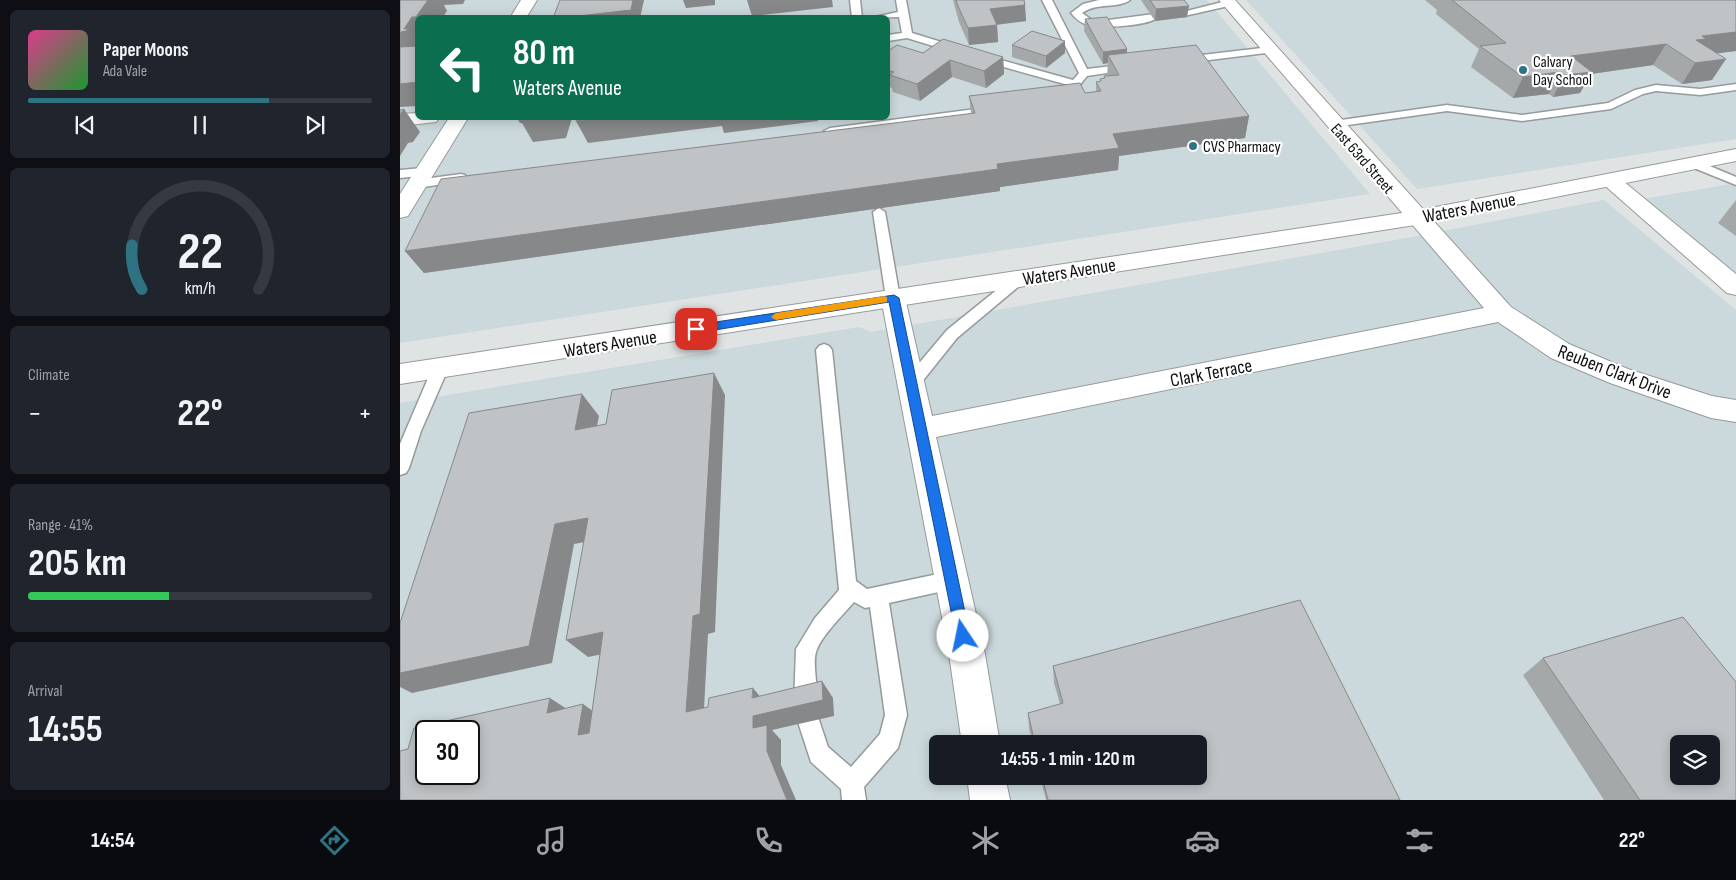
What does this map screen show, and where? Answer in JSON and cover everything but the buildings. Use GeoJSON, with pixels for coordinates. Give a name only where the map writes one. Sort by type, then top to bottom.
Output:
{"type":"FeatureCollection","features":[{"type":"Feature","properties":{"kind":"street"},"geometry":{"type":"LineString","coordinates":[[520,15],[529,0]]}},
{"type":"Feature","properties":{"kind":"street","name":"East 63rd Street"},"geometry":{"type":"LineString","coordinates":[[1228,2],[1502,314]]}},
{"type":"Feature","properties":{"kind":"street"},"geometry":{"type":"LineString","coordinates":[[400,120],[415,119]]}},
{"type":"Feature","properties":{"kind":"street"},"geometry":{"type":"LineString","coordinates":[[400,211],[413,177],[456,120]]}},
{"type":"Feature","properties":{"kind":"street","name":"Waters Avenue"},"geometry":{"type":"LineString","coordinates":[[400,374],[1416,218],[1736,155]]}},
{"type":"Feature","properties":{"kind":"street"},"geometry":{"type":"LineString","coordinates":[[1610,180],[1736,287]]}},
{"type":"Feature","properties":{"kind":"street"},"geometry":{"type":"LineString","coordinates":[[894,298],[952,580],[979,735]]}},
{"type":"Feature","properties":{"kind":"street","name":"Reuben Clark Drive"},"geometry":{"type":"LineString","coordinates":[[1502,314],[1560,351],[1602,369],[1711,407],[1736,411]]}},
{"type":"Feature","properties":{"kind":"street","name":"Clark Terrace"},"geometry":{"type":"LineString","coordinates":[[921,429],[1502,314]]}},
{"type":"Feature","properties":{"kind":"street"},"geometry":{"type":"LineString","coordinates":[[988,785],[990,800]]}},
{"type":"Feature","properties":{"kind":"lane"},"geometry":{"type":"LineString","coordinates":[[855,0],[857,15]]}},
{"type":"Feature","properties":{"kind":"lane"},"geometry":{"type":"LineString","coordinates":[[901,0],[908,36]]}},
{"type":"Feature","properties":{"kind":"lane"},"geometry":{"type":"LineString","coordinates":[[1047,0],[1084,73]]}},
{"type":"Feature","properties":{"kind":"lane"},"geometry":{"type":"LineString","coordinates":[[1125,0],[1093,3],[1082,7],[1076,13],[1079,18],[1089,23],[1103,24],[1154,18]]}},
{"type":"Feature","properties":{"kind":"lane"},"geometry":{"type":"LineString","coordinates":[[1184,13],[1228,2]]}},
{"type":"Feature","properties":{"kind":"lane"},"geometry":{"type":"LineString","coordinates":[[890,16],[904,14]]}},
{"type":"Feature","properties":{"kind":"lane"},"geometry":{"type":"LineString","coordinates":[[890,38],[908,36],[1075,84]]}},
{"type":"Feature","properties":{"kind":"lane"},"geometry":{"type":"LineString","coordinates":[[1175,62],[1270,50]]}},
{"type":"Feature","properties":{"kind":"lane"},"geometry":{"type":"LineString","coordinates":[[1048,100],[1066,95],[1084,73],[1139,66]]}},
{"type":"Feature","properties":{"kind":"lane"},"geometry":{"type":"LineString","coordinates":[[1334,124],[1447,108],[1522,118],[1611,106],[1639,92],[1656,88],[1700,92],[1736,86]]}},
{"type":"Feature","properties":{"kind":"lane"},"geometry":{"type":"LineString","coordinates":[[816,133],[1001,109]]}},
{"type":"Feature","properties":{"kind":"lane"},"geometry":{"type":"LineString","coordinates":[[1693,164],[1736,181]]}},
{"type":"Feature","properties":{"kind":"lane"},"geometry":{"type":"LineString","coordinates":[[413,177],[474,177]]}},
{"type":"Feature","properties":{"kind":"lane"},"geometry":{"type":"LineString","coordinates":[[879,212],[894,298]]}},
{"type":"Feature","properties":{"kind":"lane"},"geometry":{"type":"LineString","coordinates":[[911,384],[952,334],[1019,279]]}},
{"type":"Feature","properties":{"kind":"lane"},"geometry":{"type":"LineString","coordinates":[[824,350],[847,586],[864,600],[952,580]]}},
{"type":"Feature","properties":{"kind":"lane"},"geometry":{"type":"LineString","coordinates":[[400,468],[413,431],[440,369]]}},
{"type":"Feature","properties":{"kind":"lane"},"geometry":{"type":"LineString","coordinates":[[852,590],[822,625],[806,649],[807,713],[819,754],[853,792],[890,740],[896,715],[878,597]]}},
{"type":"Feature","properties":{"kind":"shaded area"},"geometry":{"type":"Polygon","coordinates":[[[400,0],[1207,0],[1370,194],[400,343],[400,0]]]}},
{"type":"Feature","properties":{"kind":"shaded area","name":"Calvary Day School"},"geometry":{"type":"Polygon","coordinates":[[[1246,0],[1736,0],[1736,139],[1417,189],[1246,0]]]}},
{"type":"Feature","properties":{"kind":"shaded area"},"geometry":{"type":"Polygon","coordinates":[[[1736,183],[1736,278],[1638,200],[1736,183]]]}},
{"type":"Feature","properties":{"kind":"shaded area"},"geometry":{"type":"Polygon","coordinates":[[[1604,200],[1736,310],[1736,800],[400,800],[400,403],[859,327],[871,332],[1412,237],[1604,200]]]}},
{"type":"Feature","properties":{"kind":"slow traffic"},"geometry":{"type":"LineString","coordinates":[[776,317],[884,300]]}},
{"type":"Feature","properties":{"kind":"place","name":"Calvary Day School"},"geometry":{"type":"Point","coordinates":[1523,70]}},
{"type":"Feature","properties":{"kind":"place","name":"CVS Pharmacy"},"geometry":{"type":"Point","coordinates":[1193,146]}},
{"type":"Feature","properties":{"kind":"route"},"geometry":{"type":"LineString","coordinates":[[696,329],[894,298],[963,636]]}}]}
